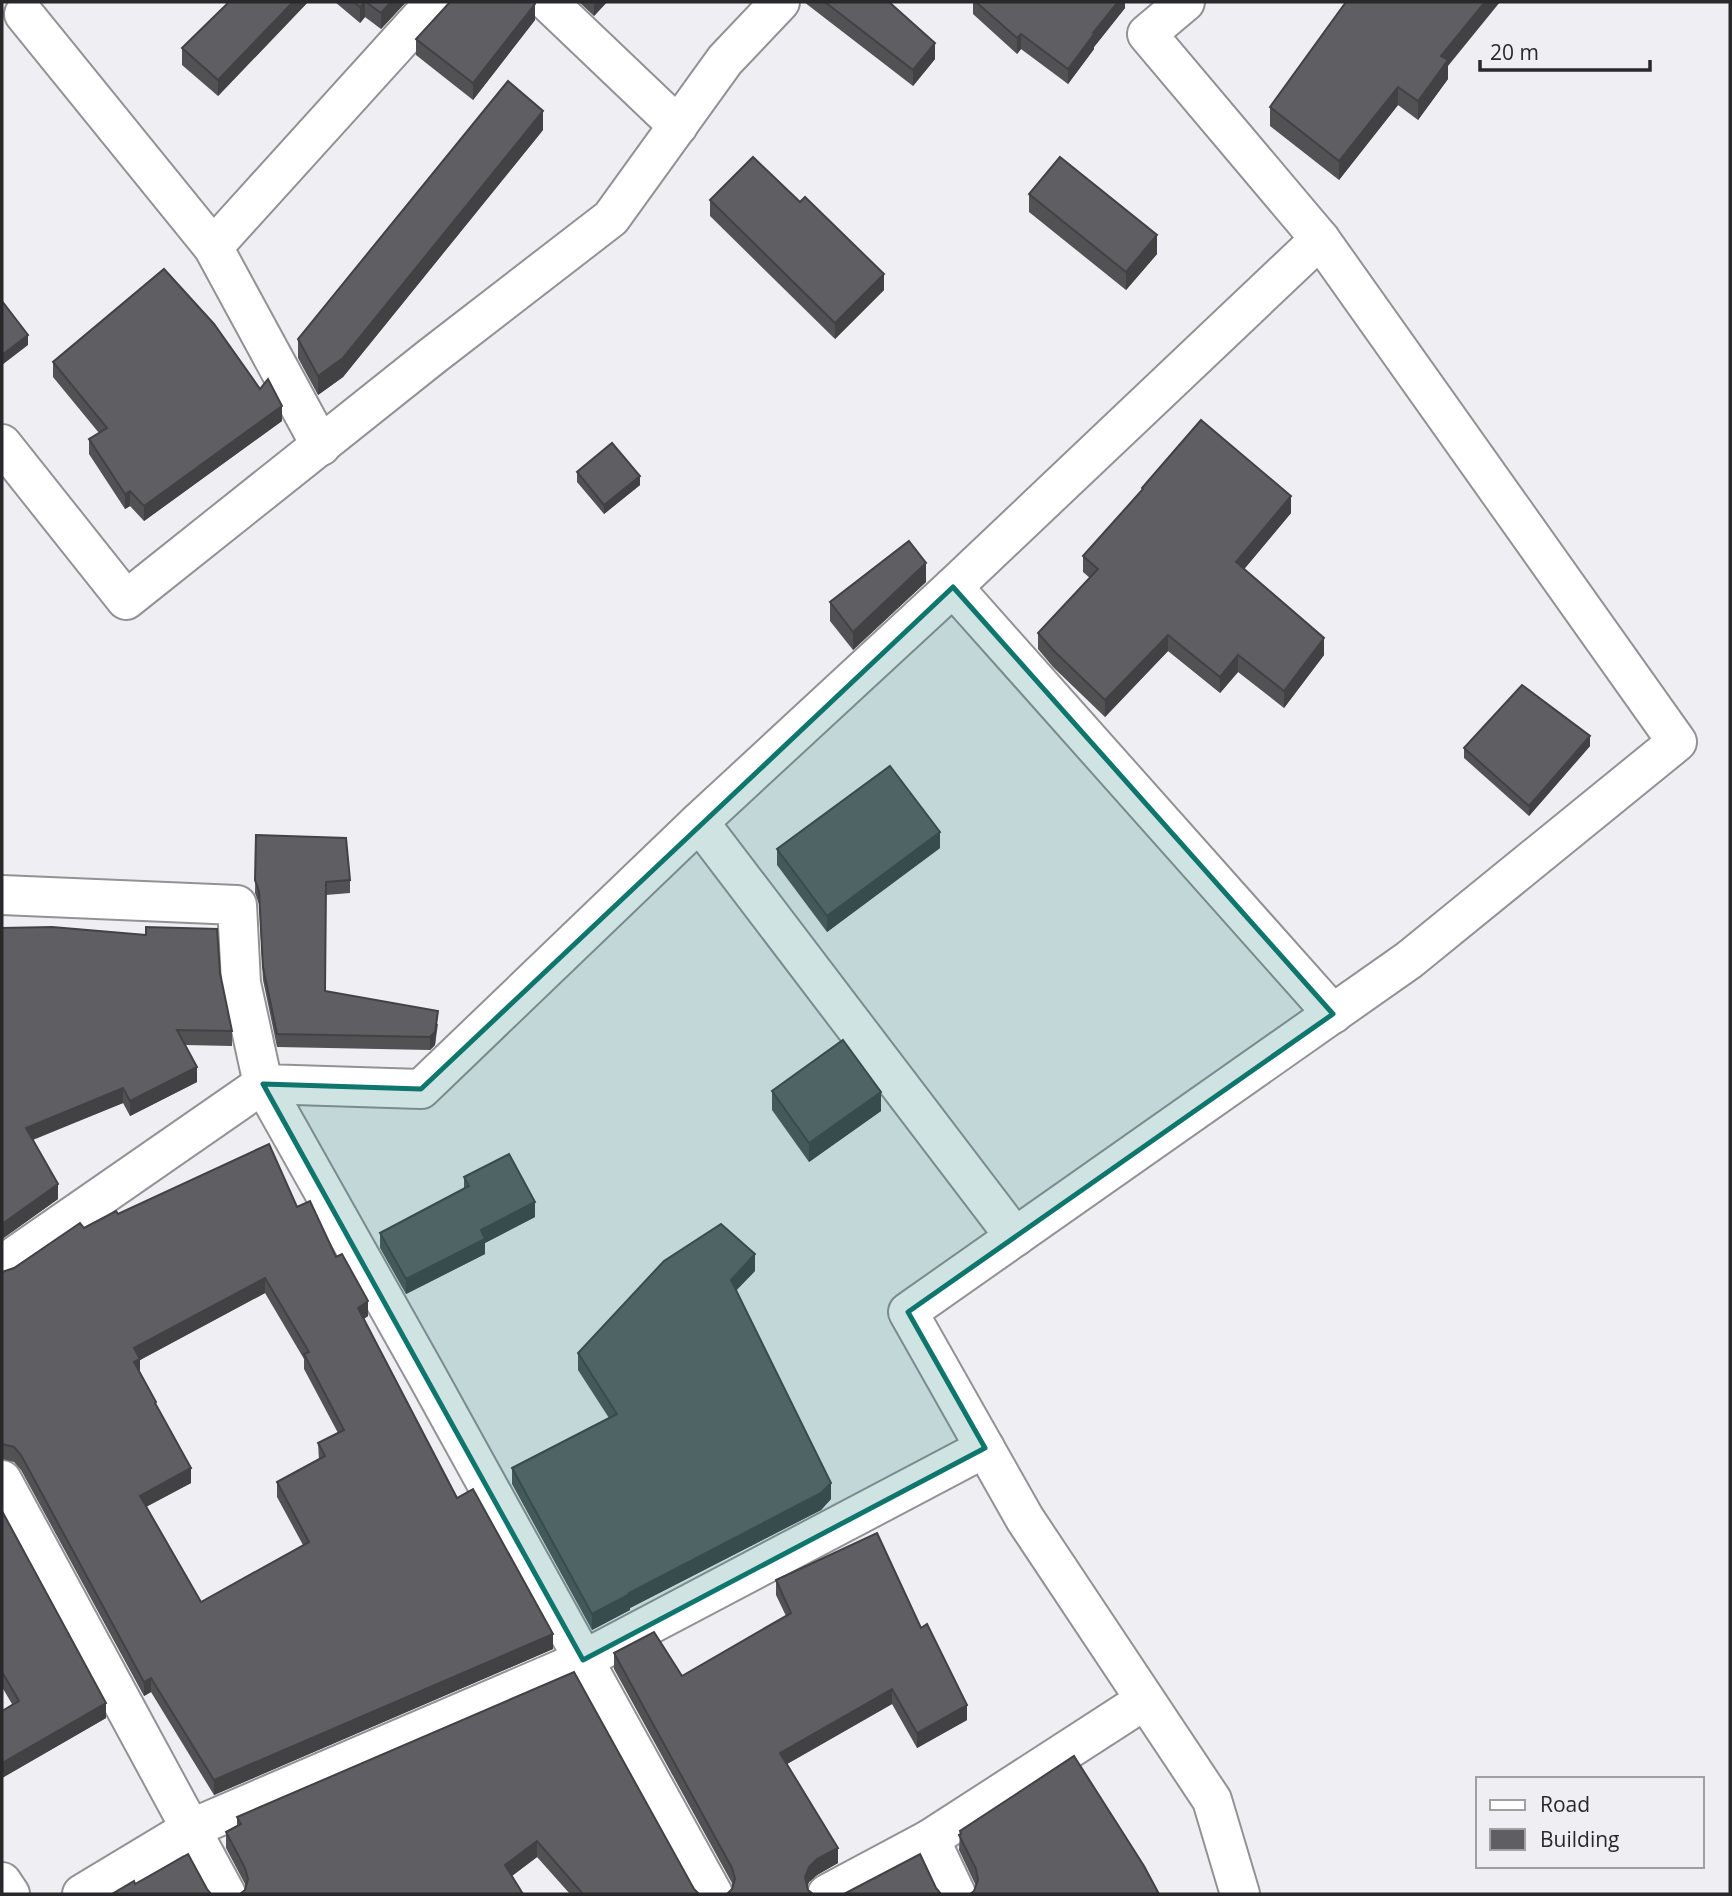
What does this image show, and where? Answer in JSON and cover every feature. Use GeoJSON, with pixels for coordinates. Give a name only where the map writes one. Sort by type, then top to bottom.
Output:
{"type":"FeatureCollection","features":[{"type":"Feature","properties":{"kind":"street"},"geometry":{"type":"LineString","coordinates":[[213,247],[435,2]]}},
{"type":"Feature","properties":{"kind":"street"},"geometry":{"type":"LineString","coordinates":[[548,2],[678,127]]}},
{"type":"Feature","properties":{"kind":"street"},"geometry":{"type":"LineString","coordinates":[[2,444],[125,600],[611,218],[725,60],[779,2]]}},
{"type":"Feature","properties":{"kind":"street"},"geometry":{"type":"LineString","coordinates":[[1185,2],[1147,34],[1320,239],[1677,742],[1409,960],[908,1312],[1025,1519],[1212,1800],[1240,1894]]}},
{"type":"Feature","properties":{"kind":"street"},"geometry":{"type":"LineString","coordinates":[[20,16],[213,247],[321,446]]}},
{"type":"Feature","properties":{"kind":"street"},"geometry":{"type":"LineString","coordinates":[[2,1265],[263,1084],[421,1089],[699,822],[953,587],[1320,239]]}},
{"type":"Feature","properties":{"kind":"street"},"geometry":{"type":"LineString","coordinates":[[953,587],[1333,1014]]}},
{"type":"Feature","properties":{"kind":"street"},"geometry":{"type":"LineString","coordinates":[[699,822],[1015,1237]]}},
{"type":"Feature","properties":{"kind":"street"},"geometry":{"type":"LineString","coordinates":[[2,895],[237,905],[241,983],[263,1084],[713,1894]]}},
{"type":"Feature","properties":{"kind":"street"},"geometry":{"type":"LineString","coordinates":[[82,1894],[190,1829],[583,1660],[985,1448]]}},
{"type":"Feature","properties":{"kind":"street"},"geometry":{"type":"LineString","coordinates":[[2,1480],[226,1894]]}},
{"type":"Feature","properties":{"kind":"street"},"geometry":{"type":"LineString","coordinates":[[827,1894],[930,1839],[1145,1700]]}},
{"type":"Feature","properties":{"kind":"street"},"geometry":{"type":"LineString","coordinates":[[930,1839],[956,1894]]}},
{"type":"Feature","properties":{"kind":"street"},"geometry":{"type":"LineString","coordinates":[[2,1882],[10,1894]]}},
{"type":"Feature","properties":{"kind":"highlighted area"},"geometry":{"type":"Polygon","coordinates":[[[953,587],[1333,1014],[908,1312],[985,1448],[583,1660],[263,1084],[421,1089],[953,587]]]}},
{"type":"Feature","properties":{"kind":"building"},"geometry":{"type":"Polygon","coordinates":[[[229,2],[293,2],[218,80],[182,48],[229,2]]]}},
{"type":"Feature","properties":{"kind":"building"},"geometry":{"type":"Polygon","coordinates":[[[366,2],[391,2],[381,13],[366,2]]]}},
{"type":"Feature","properties":{"kind":"building"},"geometry":{"type":"Polygon","coordinates":[[[450,2],[535,4],[473,83],[416,39],[450,2]]]}},
{"type":"Feature","properties":{"kind":"building"},"geometry":{"type":"Polygon","coordinates":[[[825,2],[889,2],[935,43],[913,70],[825,2]]]}},
{"type":"Feature","properties":{"kind":"building"},"geometry":{"type":"Polygon","coordinates":[[[976,2],[1118,2],[1068,69],[1021,34],[1017,38],[976,2]]]}},
{"type":"Feature","properties":{"kind":"building"},"geometry":{"type":"Polygon","coordinates":[[[1346,2],[1485,2],[1441,56],[1448,60],[1418,101],[1398,87],[1339,161],[1270,107],[1346,2]]]}},
{"type":"Feature","properties":{"kind":"building"},"geometry":{"type":"Polygon","coordinates":[[[508,81],[543,111],[343,358],[318,376],[298,339],[508,81]]]}},
{"type":"Feature","properties":{"kind":"building"},"geometry":{"type":"Polygon","coordinates":[[[753,157],[800,202],[805,197],[884,274],[835,323],[710,200],[753,157]]]}},
{"type":"Feature","properties":{"kind":"building"},"geometry":{"type":"Polygon","coordinates":[[[1060,157],[1157,235],[1126,272],[1029,194],[1060,157]]]}},
{"type":"Feature","properties":{"kind":"building"},"geometry":{"type":"Polygon","coordinates":[[[164,269],[214,324],[260,389],[268,379],[282,406],[144,506],[130,491],[125,494],[89,439],[107,428],[53,362],[164,269]]]}},
{"type":"Feature","properties":{"kind":"building"},"geometry":{"type":"Polygon","coordinates":[[[2,301],[28,335],[2,355],[2,301]]]}},
{"type":"Feature","properties":{"kind":"building"},"geometry":{"type":"Polygon","coordinates":[[[1201,420],[1291,496],[1236,562],[1324,638],[1284,691],[1238,655],[1220,677],[1168,635],[1105,700],[1038,633],[1098,569],[1083,556],[1201,420]]]}},
{"type":"Feature","properties":{"kind":"building"},"geometry":{"type":"Polygon","coordinates":[[[612,443],[640,476],[604,505],[577,472],[612,443]]]}},
{"type":"Feature","properties":{"kind":"building"},"geometry":{"type":"Polygon","coordinates":[[[909,541],[926,563],[853,632],[830,602],[909,541]]]}},
{"type":"Feature","properties":{"kind":"building"},"geometry":{"type":"Polygon","coordinates":[[[1522,685],[1590,736],[1529,806],[1464,748],[1522,685]]]}},
{"type":"Feature","properties":{"kind":"building"},"geometry":{"type":"Polygon","coordinates":[[[890,766],[940,832],[827,916],[777,849],[890,766]]]}},
{"type":"Feature","properties":{"kind":"building"},"geometry":{"type":"Polygon","coordinates":[[[256,835],[346,838],[350,880],[326,882],[325,991],[438,1011],[435,1032],[430,1037],[277,1034],[263,967],[259,891],[255,880],[256,835]]]}},
{"type":"Feature","properties":{"kind":"building"},"geometry":{"type":"Polygon","coordinates":[[[52,927],[146,935],[146,927],[217,929],[220,973],[232,1031],[177,1030],[197,1067],[130,1101],[123,1088],[26,1128],[58,1184],[2,1224],[2,928],[52,927]]]}},
{"type":"Feature","properties":{"kind":"building"},"geometry":{"type":"Polygon","coordinates":[[[843,1040],[881,1092],[809,1143],[772,1091],[843,1040]]]}},
{"type":"Feature","properties":{"kind":"building"},"geometry":{"type":"Polygon","coordinates":[[[269,1144],[297,1207],[310,1201],[336,1257],[342,1254],[368,1301],[358,1308],[457,1498],[473,1489],[553,1634],[214,1780],[151,1678],[144,1682],[21,1455],[14,1447],[2,1444],[2,1272],[14,1268],[80,1223],[84,1228],[116,1211],[118,1214],[269,1144]],[[265,1278],[134,1348],[140,1359],[134,1362],[191,1468],[140,1496],[201,1602],[309,1542],[277,1482],[325,1456],[318,1443],[344,1430],[304,1354],[309,1352],[265,1278]]]}},
{"type":"Feature","properties":{"kind":"building"},"geometry":{"type":"Polygon","coordinates":[[[509,1154],[535,1202],[481,1230],[485,1239],[406,1279],[380,1233],[469,1186],[464,1177],[509,1154]]]}},
{"type":"Feature","properties":{"kind":"building"},"geometry":{"type":"Polygon","coordinates":[[[721,1224],[755,1254],[731,1280],[831,1483],[821,1493],[592,1614],[512,1468],[617,1414],[578,1353],[664,1261],[721,1224]]]}},
{"type":"Feature","properties":{"kind":"building"},"geometry":{"type":"Polygon","coordinates":[[[2,1511],[106,1703],[2,1763],[2,1711],[19,1701],[2,1672],[2,1511]]]}},
{"type":"Feature","properties":{"kind":"building"},"geometry":{"type":"Polygon","coordinates":[[[877,1533],[921,1628],[927,1624],[967,1705],[917,1733],[892,1689],[780,1753],[838,1848],[817,1859],[809,1867],[805,1877],[808,1890],[813,1894],[727,1894],[735,1879],[732,1868],[614,1653],[654,1632],[682,1676],[791,1613],[776,1580],[877,1533]]]}},
{"type":"Feature","properties":{"kind":"building"},"geometry":{"type":"Polygon","coordinates":[[[574,1672],[699,1894],[583,1894],[537,1841],[505,1865],[523,1894],[240,1894],[245,1890],[248,1879],[226,1832],[241,1824],[237,1817],[574,1672]]]}},
{"type":"Feature","properties":{"kind":"building"},"geometry":{"type":"Polygon","coordinates":[[[1074,1756],[1159,1894],[970,1894],[978,1880],[976,1869],[959,1835],[960,1831],[1074,1756]]]}},
{"type":"Feature","properties":{"kind":"building"},"geometry":{"type":"Polygon","coordinates":[[[188,1854],[211,1894],[112,1894],[134,1881],[135,1884],[188,1854]]]}},
{"type":"Feature","properties":{"kind":"building"},"geometry":{"type":"Polygon","coordinates":[[[920,1854],[941,1894],[844,1894],[920,1854]]]}}]}
